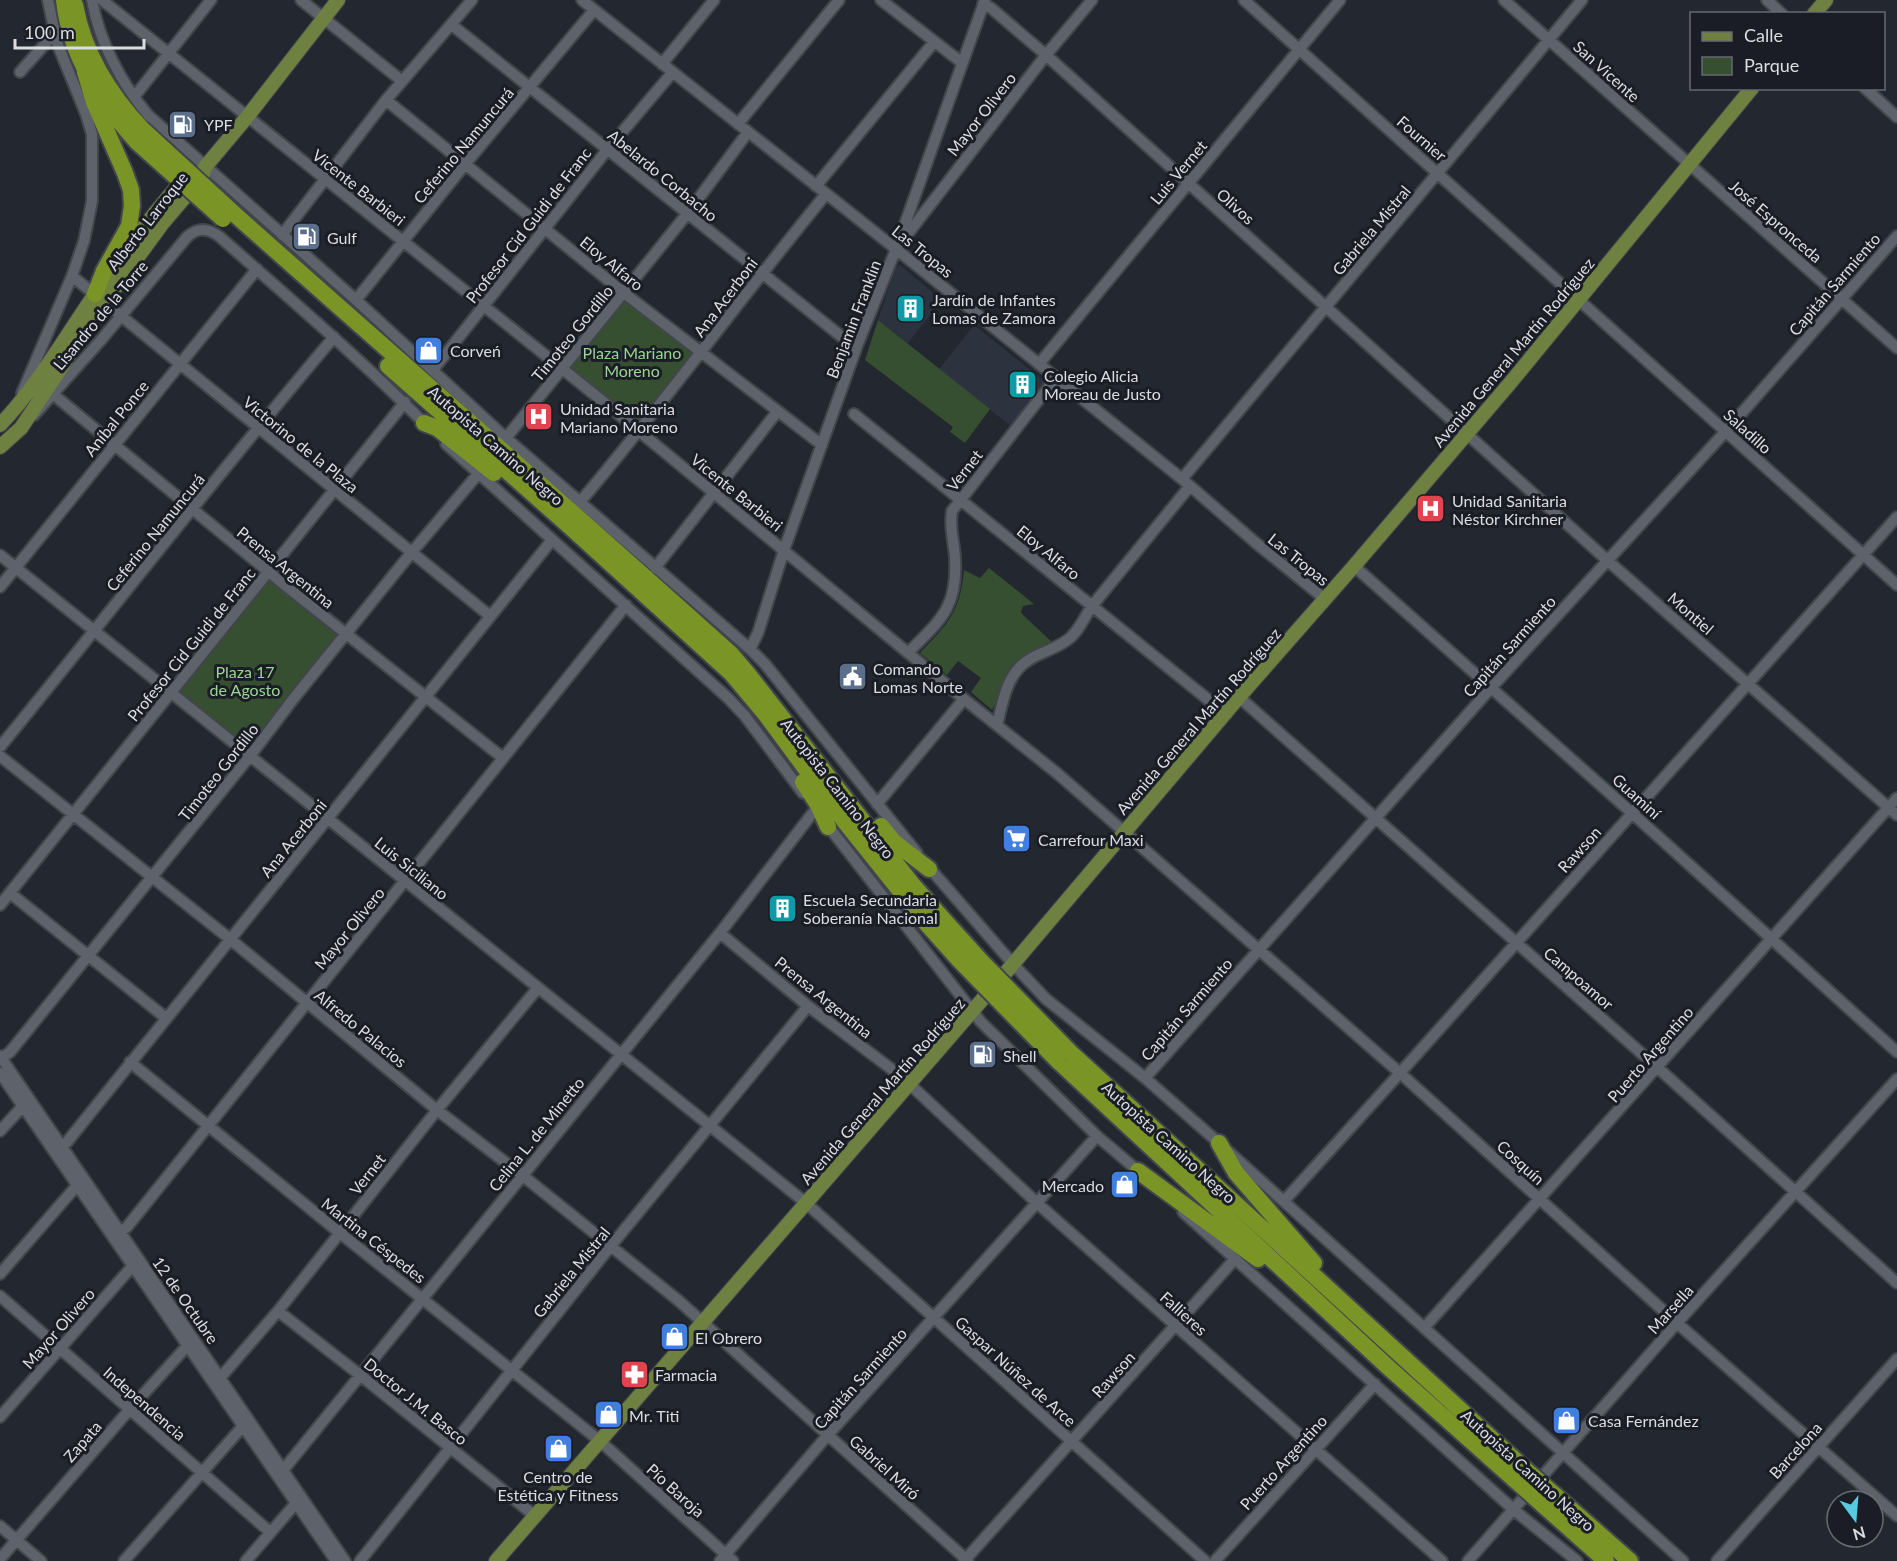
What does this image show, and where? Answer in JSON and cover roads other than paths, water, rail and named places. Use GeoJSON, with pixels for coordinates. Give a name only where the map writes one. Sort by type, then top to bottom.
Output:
{"type":"FeatureCollection","features":[{"type":"Feature","properties":{"kind":"highway","name":"Autopista Camino Negro"},"geometry":{"type":"LineString","coordinates":[[64,0],[70,30],[85,72],[104,102],[731,673],[766,715],[859,839],[925,922],[959,960],[1065,1058],[1389,1368],[1520,1474]]}},
{"type":"Feature","properties":{"kind":"highway","name":"Autopista Camino Negro"},"geometry":{"type":"LineString","coordinates":[[75,0],[82,31],[92,59],[106,86],[140,135]]}},
{"type":"Feature","properties":{"kind":"highway"},"geometry":{"type":"LineString","coordinates":[[85,72],[94,102],[131,190],[132,206],[129,226],[104,271],[100,298]]}},
{"type":"Feature","properties":{"kind":"highway","name":"Autopista Camino Negro"},"geometry":{"type":"LineString","coordinates":[[226,214],[649,571],[731,654],[912,884],[1065,1058],[1359,1317],[1549,1500],[1630,1561]]}},
{"type":"Feature","properties":{"kind":"highway"},"geometry":{"type":"LineString","coordinates":[[424,423],[437,428],[527,500],[567,524]]}},
{"type":"Feature","properties":{"kind":"highway"},"geometry":{"type":"LineString","coordinates":[[580,502],[583,510],[649,571]]}},
{"type":"Feature","properties":{"kind":"highway"},"geometry":{"type":"LineString","coordinates":[[731,673],[752,709],[810,792],[828,827]]}},
{"type":"Feature","properties":{"kind":"highway"},"geometry":{"type":"LineString","coordinates":[[778,711],[792,721],[842,777],[894,842],[929,869]]}},
{"type":"Feature","properties":{"kind":"highway"},"geometry":{"type":"LineString","coordinates":[[1219,1143],[1236,1173],[1359,1317]]}},
{"type":"Feature","properties":{"kind":"highway"},"geometry":{"type":"LineString","coordinates":[[1138,1171],[1275,1272],[1389,1368]]}},
{"type":"Feature","properties":{"kind":"highway","name":"Autopista Camino Negro"},"geometry":{"type":"LineString","coordinates":[[1549,1500],[1606,1561]]}},
{"type":"Feature","properties":{"kind":"main road"},"geometry":{"type":"LineString","coordinates":[[205,167],[248,117],[338,0]]}},
{"type":"Feature","properties":{"kind":"main road"},"geometry":{"type":"LineString","coordinates":[[1816,12],[1826,0]]}},
{"type":"Feature","properties":{"kind":"main road","name":"Avenida General Martín Rodríguez"},"geometry":{"type":"LineString","coordinates":[[496,1561],[972,1012],[1239,697],[1354,567],[1750,90]]}},
{"type":"Feature","properties":{"kind":"main road","name":"Alberto Larroque"},"geometry":{"type":"LineString","coordinates":[[0,447],[19,431],[100,298],[170,194],[192,168],[205,167]]}},
{"type":"Feature","properties":{"kind":"main road","name":"Alberto Larroque"},"geometry":{"type":"LineString","coordinates":[[0,426],[100,298]]}},
{"type":"Feature","properties":{"kind":"street"},"geometry":{"type":"LineString","coordinates":[[17,406],[72,276],[90,218],[92,134],[55,33],[48,0]]}},
{"type":"Feature","properties":{"kind":"street"},"geometry":{"type":"LineString","coordinates":[[92,0],[97,23],[106,45],[134,97],[148,115],[580,502]]}},
{"type":"Feature","properties":{"kind":"street","name":"Vicente Barbieri"},"geometry":{"type":"LineString","coordinates":[[102,0],[715,492],[1125,831]]}},
{"type":"Feature","properties":{"kind":"street"},"geometry":{"type":"LineString","coordinates":[[134,97],[211,0]]}},
{"type":"Feature","properties":{"kind":"street"},"geometry":{"type":"LineString","coordinates":[[301,0],[402,81]]}},
{"type":"Feature","properties":{"kind":"street"},"geometry":{"type":"LineString","coordinates":[[282,235],[386,100],[472,0]]}},
{"type":"Feature","properties":{"kind":"street"},"geometry":{"type":"LineString","coordinates":[[662,64],[714,0]]}},
{"type":"Feature","properties":{"kind":"street"},"geometry":{"type":"LineString","coordinates":[[738,124],[839,0]]}},
{"type":"Feature","properties":{"kind":"street"},"geometry":{"type":"LineString","coordinates":[[881,0],[962,62]]}},
{"type":"Feature","properties":{"kind":"street","name":"Mayor Olivero"},"geometry":{"type":"LineString","coordinates":[[896,249],[1046,55],[1092,0]]}},
{"type":"Feature","properties":{"kind":"street","name":"Fournier"},"geometry":{"type":"LineString","coordinates":[[1244,0],[1578,300]]}},
{"type":"Feature","properties":{"kind":"street","name":"Luis Vernet"},"geometry":{"type":"LineString","coordinates":[[1039,364],[1340,0]]}},
{"type":"Feature","properties":{"kind":"street","name":"San Vicente"},"geometry":{"type":"LineString","coordinates":[[1504,0],[1690,165]]}},
{"type":"Feature","properties":{"kind":"street","name":"Gabriela Mistral"},"geometry":{"type":"LineString","coordinates":[[997,725],[1009,684],[1020,667],[1070,638],[1186,483],[1327,307],[1582,0]]}},
{"type":"Feature","properties":{"kind":"street"},"geometry":{"type":"LineString","coordinates":[[1767,0],[1780,12]]}},
{"type":"Feature","properties":{"kind":"street","name":"Olivos"},"geometry":{"type":"LineString","coordinates":[[984,2],[1046,55],[1466,433]]}},
{"type":"Feature","properties":{"kind":"street","name":"Benjamin Franklin"},"geometry":{"type":"LineString","coordinates":[[750,649],[758,633],[784,550],[857,346],[896,249],[984,2]]}},
{"type":"Feature","properties":{"kind":"street","name":"Las Tropas"},"geometry":{"type":"LineString","coordinates":[[588,3],[672,73],[1039,364],[1325,598]]}},
{"type":"Feature","properties":{"kind":"street","name":"Ceferino Namuncurá"},"geometry":{"type":"LineString","coordinates":[[356,300],[531,87],[588,3]]}},
{"type":"Feature","properties":{"kind":"street","name":"Abelardo Corbacho"},"geometry":{"type":"LineString","coordinates":[[452,25],[847,341],[857,346]]}},
{"type":"Feature","properties":{"kind":"street"},"geometry":{"type":"LineString","coordinates":[[20,72],[55,33]]}},
{"type":"Feature","properties":{"kind":"street"},"geometry":{"type":"LineString","coordinates":[[816,186],[934,42]]}},
{"type":"Feature","properties":{"kind":"street","name":"Profesor Cid Guidi de Franc"},"geometry":{"type":"LineString","coordinates":[[433,370],[607,150],[672,73]]}},
{"type":"Feature","properties":{"kind":"street"},"geometry":{"type":"LineString","coordinates":[[1868,90],[1897,117]]}},
{"type":"Feature","properties":{"kind":"street","name":"Eloy Alfaro"},"geometry":{"type":"LineString","coordinates":[[386,100],[624,293],[822,446]]}},
{"type":"Feature","properties":{"kind":"street","name":"Timoteo Gordillo"},"geometry":{"type":"LineString","coordinates":[[506,438],[687,214],[748,132]]}},
{"type":"Feature","properties":{"kind":"street","name":"José Espronceda"},"geometry":{"type":"LineString","coordinates":[[1690,165],[1897,348]]}},
{"type":"Feature","properties":{"kind":"street","name":"Ana Acerboni"},"geometry":{"type":"LineString","coordinates":[[580,502],[639,432],[762,272],[826,194]]}},
{"type":"Feature","properties":{"kind":"street","name":"Lisandro de la Torre"},"geometry":{"type":"LineString","coordinates":[[0,455],[194,231],[214,232],[257,269]]}},
{"type":"Feature","properties":{"kind":"street","name":"Capitán Sarmiento"},"geometry":{"type":"LineString","coordinates":[[1145,1078],[1491,688],[1726,431],[1897,236]]}},
{"type":"Feature","properties":{"kind":"street"},"geometry":{"type":"LineString","coordinates":[[257,269],[405,402],[478,474],[626,605],[745,716],[972,1012],[1097,1136],[1514,1510],[1577,1561]]}},
{"type":"Feature","properties":{"kind":"street","name":"Aníbal Ponce"},"geometry":{"type":"LineString","coordinates":[[0,587],[257,269]]}},
{"type":"Feature","properties":{"kind":"street","name":"Victorino de la Plaza"},"geometry":{"type":"LineString","coordinates":[[72,276],[490,616]]}},
{"type":"Feature","properties":{"kind":"street","name":"Saladillo"},"geometry":{"type":"LineString","coordinates":[[1578,300],[1897,585]]}},
{"type":"Feature","properties":{"kind":"street","name":"Ceferino Namuncurá"},"geometry":{"type":"LineString","coordinates":[[0,747],[193,510],[257,427],[334,337]]}},
{"type":"Feature","properties":{"kind":"street","name":"Vernet"},"geometry":{"type":"LineString","coordinates":[[908,653],[935,627],[952,597],[955,555],[950,523],[952,512],[1055,379]]}},
{"type":"Feature","properties":{"kind":"street","name":"Prensa Argentina"},"geometry":{"type":"LineString","coordinates":[[54,395],[268,572],[503,758]]}},
{"type":"Feature","properties":{"kind":"street","name":"Profesor Cid Guidi de Franc"},"geometry":{"type":"LineString","coordinates":[[0,905],[405,402]]}},
{"type":"Feature","properties":{"kind":"street"},"geometry":{"type":"LineString","coordinates":[[777,412],[715,492],[649,571],[750,649],[929,869],[1046,999],[1145,1078],[1219,1143],[1683,1561]]}},
{"type":"Feature","properties":{"kind":"street","name":"Eloy Alfaro"},"geometry":{"type":"LineString","coordinates":[[854,414],[1226,714]]}},
{"type":"Feature","properties":{"kind":"street","name":"Montiel"},"geometry":{"type":"LineString","coordinates":[[1466,433],[1893,811]]}},
{"type":"Feature","properties":{"kind":"street","name":"Timoteo Gordillo"},"geometry":{"type":"LineString","coordinates":[[1,1057],[10,1052],[250,756],[345,634],[478,474]]}},
{"type":"Feature","properties":{"kind":"street","name":"Rawson"},"geometry":{"type":"LineString","coordinates":[[1284,1201],[1897,517]]}},
{"type":"Feature","properties":{"kind":"street","name":"Ana Acerboni"},"geometry":{"type":"LineString","coordinates":[[58,1149],[552,540]]}},
{"type":"Feature","properties":{"kind":"street","name":"Luis Siciliano"},"geometry":{"type":"LineString","coordinates":[[0,555],[806,1203]]}},
{"type":"Feature","properties":{"kind":"street","name":"Guaminí"},"geometry":{"type":"LineString","coordinates":[[1354,567],[1897,1052]]}},
{"type":"Feature","properties":{"kind":"street","name":"Mayor Olivero"},"geometry":{"type":"LineString","coordinates":[[117,1234],[406,882],[626,605]]}},
{"type":"Feature","properties":{"kind":"street","name":"Campoamor"},"geometry":{"type":"LineString","coordinates":[[1239,697],[1897,1283]]}},
{"type":"Feature","properties":{"kind":"street"},"geometry":{"type":"LineString","coordinates":[[877,804],[964,699]]}},
{"type":"Feature","properties":{"kind":"street","name":"Alfredo Palacios"},"geometry":{"type":"LineString","coordinates":[[0,756],[703,1322]]}},
{"type":"Feature","properties":{"kind":"street","name":"Puerto Argentino"},"geometry":{"type":"LineString","coordinates":[[1424,1328],[1658,1068],[1771,938],[1893,811],[1897,798]]}},
{"type":"Feature","properties":{"kind":"street","name":"Celina L. de Minetto"},"geometry":{"type":"LineString","coordinates":[[280,1472],[720,933],[815,810]]}},
{"type":"Feature","properties":{"kind":"street","name":"Cosquín"},"geometry":{"type":"LineString","coordinates":[[1125,831],[1897,1516]]}},
{"type":"Feature","properties":{"kind":"street"},"geometry":{"type":"LineString","coordinates":[[10,893],[166,1018]]}},
{"type":"Feature","properties":{"kind":"street","name":"Prensa Argentina"},"geometry":{"type":"LineString","coordinates":[[720,933],[909,1085]]}},
{"type":"Feature","properties":{"kind":"street","name":"Vernet"},"geometry":{"type":"LineString","coordinates":[[221,1377],[278,1311],[437,1110],[537,989]]}},
{"type":"Feature","properties":{"kind":"street","name":"Gabriela Mistral"},"geometry":{"type":"LineString","coordinates":[[360,1561],[610,1247],[808,1006]]}},
{"type":"Feature","properties":{"kind":"street","name":"12 de Octubre"},"geometry":{"type":"LineString","coordinates":[[1,1057],[58,1149],[137,1264],[188,1345],[243,1426],[280,1472]]}},
{"type":"Feature","properties":{"kind":"street","name":"Martina Céspedes"},"geometry":{"type":"LineString","coordinates":[[130,1062],[600,1441]]}},
{"type":"Feature","properties":{"kind":"street","name":"12 de Octubre"},"geometry":{"type":"LineString","coordinates":[[0,1073],[22,1106],[58,1149]]}},
{"type":"Feature","properties":{"kind":"street","name":"Marsella"},"geometry":{"type":"LineString","coordinates":[[1468,1561],[1677,1323],[1897,1079]]}},
{"type":"Feature","properties":{"kind":"street","name":"Fallieres"},"geometry":{"type":"LineString","coordinates":[[909,1085],[1037,1203],[1442,1561]]}},
{"type":"Feature","properties":{"kind":"street"},"geometry":{"type":"LineString","coordinates":[[0,1131],[22,1106]]}},
{"type":"Feature","properties":{"kind":"street","name":"Capitán Sarmiento"},"geometry":{"type":"LineString","coordinates":[[726,1559],[827,1436],[1097,1136]]}},
{"type":"Feature","properties":{"kind":"street"},"geometry":{"type":"LineString","coordinates":[[0,1274],[82,1184]]}},
{"type":"Feature","properties":{"kind":"street","name":"Gaspar Núñez de Arce"},"geometry":{"type":"LineString","coordinates":[[806,1203],[1205,1561]]}},
{"type":"Feature","properties":{"kind":"street","name":"Rawson"},"geometry":{"type":"LineString","coordinates":[[966,1560],[1234,1260]]}},
{"type":"Feature","properties":{"kind":"street","name":"Mayor Olivero"},"geometry":{"type":"LineString","coordinates":[[0,1417],[59,1348],[137,1264]]}},
{"type":"Feature","properties":{"kind":"street","name":"12 de Octubre"},"geometry":{"type":"LineString","coordinates":[[137,1264],[221,1377],[336,1561]]}},
{"type":"Feature","properties":{"kind":"street","name":"Independencia"},"geometry":{"type":"LineString","coordinates":[[0,1296],[270,1532]]}},
{"type":"Feature","properties":{"kind":"street","name":"Doctor J.M. Basco"},"geometry":{"type":"LineString","coordinates":[[278,1311],[535,1516]]}},
{"type":"Feature","properties":{"kind":"street","name":"Gabriel Miró"},"geometry":{"type":"LineString","coordinates":[[703,1322],[966,1560]]}},
{"type":"Feature","properties":{"kind":"street","name":"Zapata"},"geometry":{"type":"LineString","coordinates":[[0,1559],[188,1345]]}},
{"type":"Feature","properties":{"kind":"street","name":"Barcelona"},"geometry":{"type":"LineString","coordinates":[[1717,1561],[1897,1359]]}},
{"type":"Feature","properties":{"kind":"street","name":"Puerto Argentino"},"geometry":{"type":"LineString","coordinates":[[1215,1561],[1374,1384]]}},
{"type":"Feature","properties":{"kind":"street"},"geometry":{"type":"LineString","coordinates":[[124,1561],[243,1426]]}},
{"type":"Feature","properties":{"kind":"street","name":"Pío Baroja"},"geometry":{"type":"LineString","coordinates":[[600,1441],[726,1559]]}},
{"type":"Feature","properties":{"kind":"street"},"geometry":{"type":"LineString","coordinates":[[246,1561],[270,1532],[300,1502]]}},
{"type":"Feature","properties":{"kind":"street","name":"12 de Octubre"},"geometry":{"type":"LineString","coordinates":[[300,1502],[345,1561]]}},
{"type":"Feature","properties":{"kind":"street"},"geometry":{"type":"LineString","coordinates":[[0,1526],[41,1561]]}},
{"type":"Feature","properties":{"kind":"place","name":"YPF"},"geometry":{"type":"Point","coordinates":[183,124]}},
{"type":"Feature","properties":{"kind":"place","name":"Gulf"},"geometry":{"type":"Point","coordinates":[306,237]}},
{"type":"Feature","properties":{"kind":"place","name":"Jardín de Infantes Lomas de Zamora"},"geometry":{"type":"Point","coordinates":[911,308]}},
{"type":"Feature","properties":{"kind":"place","name":"Corveń"},"geometry":{"type":"Point","coordinates":[429,350]}},
{"type":"Feature","properties":{"kind":"place","name":"Colegio Alicia Moreau de Justo"},"geometry":{"type":"Point","coordinates":[1023,384]}},
{"type":"Feature","properties":{"kind":"place","name":"Unidad Sanitaria Mariano Moreno"},"geometry":{"type":"Point","coordinates":[539,417]}},
{"type":"Feature","properties":{"kind":"place","name":"Unidad Sanitaria Néstor Kirchner"},"geometry":{"type":"Point","coordinates":[1431,509]}},
{"type":"Feature","properties":{"kind":"place","name":"Comando Lomas Norte"},"geometry":{"type":"Point","coordinates":[852,677]}},
{"type":"Feature","properties":{"kind":"place","name":"Carrefour Maxi"},"geometry":{"type":"Point","coordinates":[1017,839]}},
{"type":"Feature","properties":{"kind":"place","name":"Escuela Secundaria Soberanía Nacional"},"geometry":{"type":"Point","coordinates":[782,908]}},
{"type":"Feature","properties":{"kind":"place","name":"Shell"},"geometry":{"type":"Point","coordinates":[982,1055]}},
{"type":"Feature","properties":{"kind":"place","name":"Mercado"},"geometry":{"type":"Point","coordinates":[1125,1185]}},
{"type":"Feature","properties":{"kind":"place","name":"El Obrero"},"geometry":{"type":"Point","coordinates":[674,1337]}},
{"type":"Feature","properties":{"kind":"place","name":"Farmacia"},"geometry":{"type":"Point","coordinates":[634,1374]}},
{"type":"Feature","properties":{"kind":"place","name":"Mr. Titi"},"geometry":{"type":"Point","coordinates":[608,1415]}},
{"type":"Feature","properties":{"kind":"place","name":"Casa Fernández"},"geometry":{"type":"Point","coordinates":[1567,1420]}},
{"type":"Feature","properties":{"kind":"place","name":"Centro de Estética y Fitness"},"geometry":{"type":"Point","coordinates":[558,1448]}},
{"type":"Feature","properties":{"kind":"park label","name":"Plaza Mariano Moreno"},"geometry":{"type":"Point","coordinates":[632,361]}},
{"type":"Feature","properties":{"kind":"park label","name":"Plaza 17 de Agosto"},"geometry":{"type":"Point","coordinates":[245,680]}}]}
